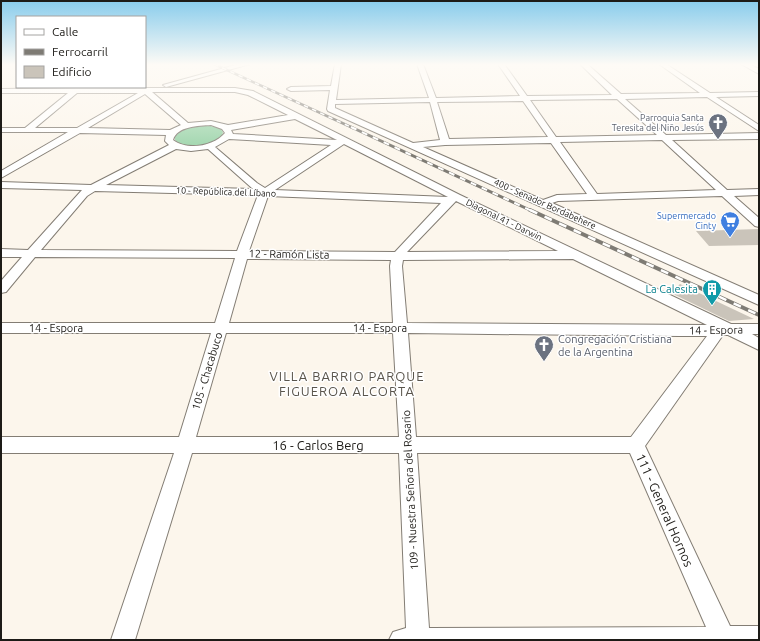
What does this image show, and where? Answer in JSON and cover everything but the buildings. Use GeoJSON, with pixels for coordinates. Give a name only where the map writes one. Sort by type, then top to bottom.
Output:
{"type":"FeatureCollection","features":[{"type":"Feature","properties":{"kind":"street"},"geometry":{"type":"LineString","coordinates":[[27,130],[70,94]]}},
{"type":"Feature","properties":{"kind":"street"},"geometry":{"type":"LineString","coordinates":[[1,175],[141,94]]}},
{"type":"Feature","properties":{"kind":"street"},"geometry":{"type":"LineString","coordinates":[[149,94],[187,126]]}},
{"type":"Feature","properties":{"kind":"street","name":"Diagonal 41 - Darwin"},"geometry":{"type":"LineString","coordinates":[[252,94],[296,116],[341,142],[453,199],[576,255],[725,330],[759,344]]}},
{"type":"Feature","properties":{"kind":"street"},"geometry":{"type":"LineString","coordinates":[[333,94],[331,105],[433,100],[759,94]]}},
{"type":"Feature","properties":{"kind":"street"},"geometry":{"type":"LineString","coordinates":[[431,94],[445,142]]}},
{"type":"Feature","properties":{"kind":"street"},"geometry":{"type":"LineString","coordinates":[[523,94],[593,196]]}},
{"type":"Feature","properties":{"kind":"street"},"geometry":{"type":"LineString","coordinates":[[615,94],[759,224]]}},
{"type":"Feature","properties":{"kind":"street"},"geometry":{"type":"LineString","coordinates":[[708,94],[759,129]]}},
{"type":"Feature","properties":{"kind":"street","name":"400 - Senador Bordabehere"},"geometry":{"type":"LineString","coordinates":[[331,105],[412,145],[759,300]]}},
{"type":"Feature","properties":{"kind":"street"},"geometry":{"type":"LineString","coordinates":[[227,132],[296,116]]}},
{"type":"Feature","properties":{"kind":"street"},"geometry":{"type":"LineString","coordinates":[[1,130],[78,130],[172,133],[187,126],[211,123],[222,125],[227,132],[341,142]]}},
{"type":"Feature","properties":{"kind":"street"},"geometry":{"type":"LineString","coordinates":[[1,168],[52,138],[56,134],[54,130]]}},
{"type":"Feature","properties":{"kind":"street"},"geometry":{"type":"LineString","coordinates":[[172,133],[169,137],[169,141],[174,146],[193,149],[209,146],[224,140],[227,132]]}},
{"type":"Feature","properties":{"kind":"street"},"geometry":{"type":"LineString","coordinates":[[412,145],[445,142],[759,136]]}},
{"type":"Feature","properties":{"kind":"street"},"geometry":{"type":"LineString","coordinates":[[209,146],[264,193],[341,142]]}},
{"type":"Feature","properties":{"kind":"street"},"geometry":{"type":"LineString","coordinates":[[1,289],[83,194],[174,146]]}},
{"type":"Feature","properties":{"kind":"street","name":"10 - República del Líbano"},"geometry":{"type":"LineString","coordinates":[[1,185],[453,199]]}},
{"type":"Feature","properties":{"kind":"street"},"geometry":{"type":"LineString","coordinates":[[543,203],[557,198],[593,196],[759,192]]}},
{"type":"Feature","properties":{"kind":"street","name":"105 - Chacabuco"},"geometry":{"type":"LineString","coordinates":[[122,640],[185,446],[242,254],[264,193]]}},
{"type":"Feature","properties":{"kind":"street"},"geometry":{"type":"LineString","coordinates":[[398,256],[453,199]]}},
{"type":"Feature","properties":{"kind":"street","name":"12 - Ramón Lista"},"geometry":{"type":"LineString","coordinates":[[1,253],[398,256],[576,255]]}},
{"type":"Feature","properties":{"kind":"street","name":"109 - Nuestra Señora del Rosario"},"geometry":{"type":"LineString","coordinates":[[398,256],[396,266],[408,444],[418,640]]}},
{"type":"Feature","properties":{"kind":"street","name":"14 - Espora"},"geometry":{"type":"LineString","coordinates":[[1,328],[220,327],[759,329]]}},
{"type":"Feature","properties":{"kind":"street","name":"111 - General Hornos"},"geometry":{"type":"LineString","coordinates":[[723,639],[635,444],[725,330]]}},
{"type":"Feature","properties":{"kind":"street","name":"16 - Carlos Berg"},"geometry":{"type":"LineString","coordinates":[[1,445],[185,446],[635,444]]}},
{"type":"Feature","properties":{"kind":"street"},"geometry":{"type":"LineString","coordinates":[[401,640],[759,638]]}},
{"type":"Feature","properties":{"kind":"green space"},"geometry":{"type":"Polygon","coordinates":[[[206,125],[220,128],[223,132],[222,136],[206,145],[199,146],[186,145],[175,140],[175,136],[183,129],[206,125]]]}},
{"type":"Feature","properties":{"kind":"railway"},"geometry":{"type":"LineString","coordinates":[[279,94],[353,128]]}},
{"type":"Feature","properties":{"kind":"railway"},"geometry":{"type":"LineString","coordinates":[[351,127],[532,211]]}},
{"type":"Feature","properties":{"kind":"railway"},"geometry":{"type":"LineString","coordinates":[[530,210],[759,315]]}},
{"type":"Feature","properties":{"kind":"place","name":"Parroquia Santa Teresita del Niño Jesús"},"geometry":{"type":"Point","coordinates":[718,140]}},
{"type":"Feature","properties":{"kind":"place","name":"Supermercado Cinty"},"geometry":{"type":"Point","coordinates":[730,238]}},
{"type":"Feature","properties":{"kind":"place","name":"La Calesita"},"geometry":{"type":"Point","coordinates":[712,306]}},
{"type":"Feature","properties":{"kind":"place","name":"Congregación Cristiana de la Argentina"},"geometry":{"type":"Point","coordinates":[544,362]}},
{"type":"Feature","properties":{"kind":"district","name":"VILLA BARRIO PARQUE FIGUEROA ALCORTA"},"geometry":{"type":"Point","coordinates":[347,384]}}]}
